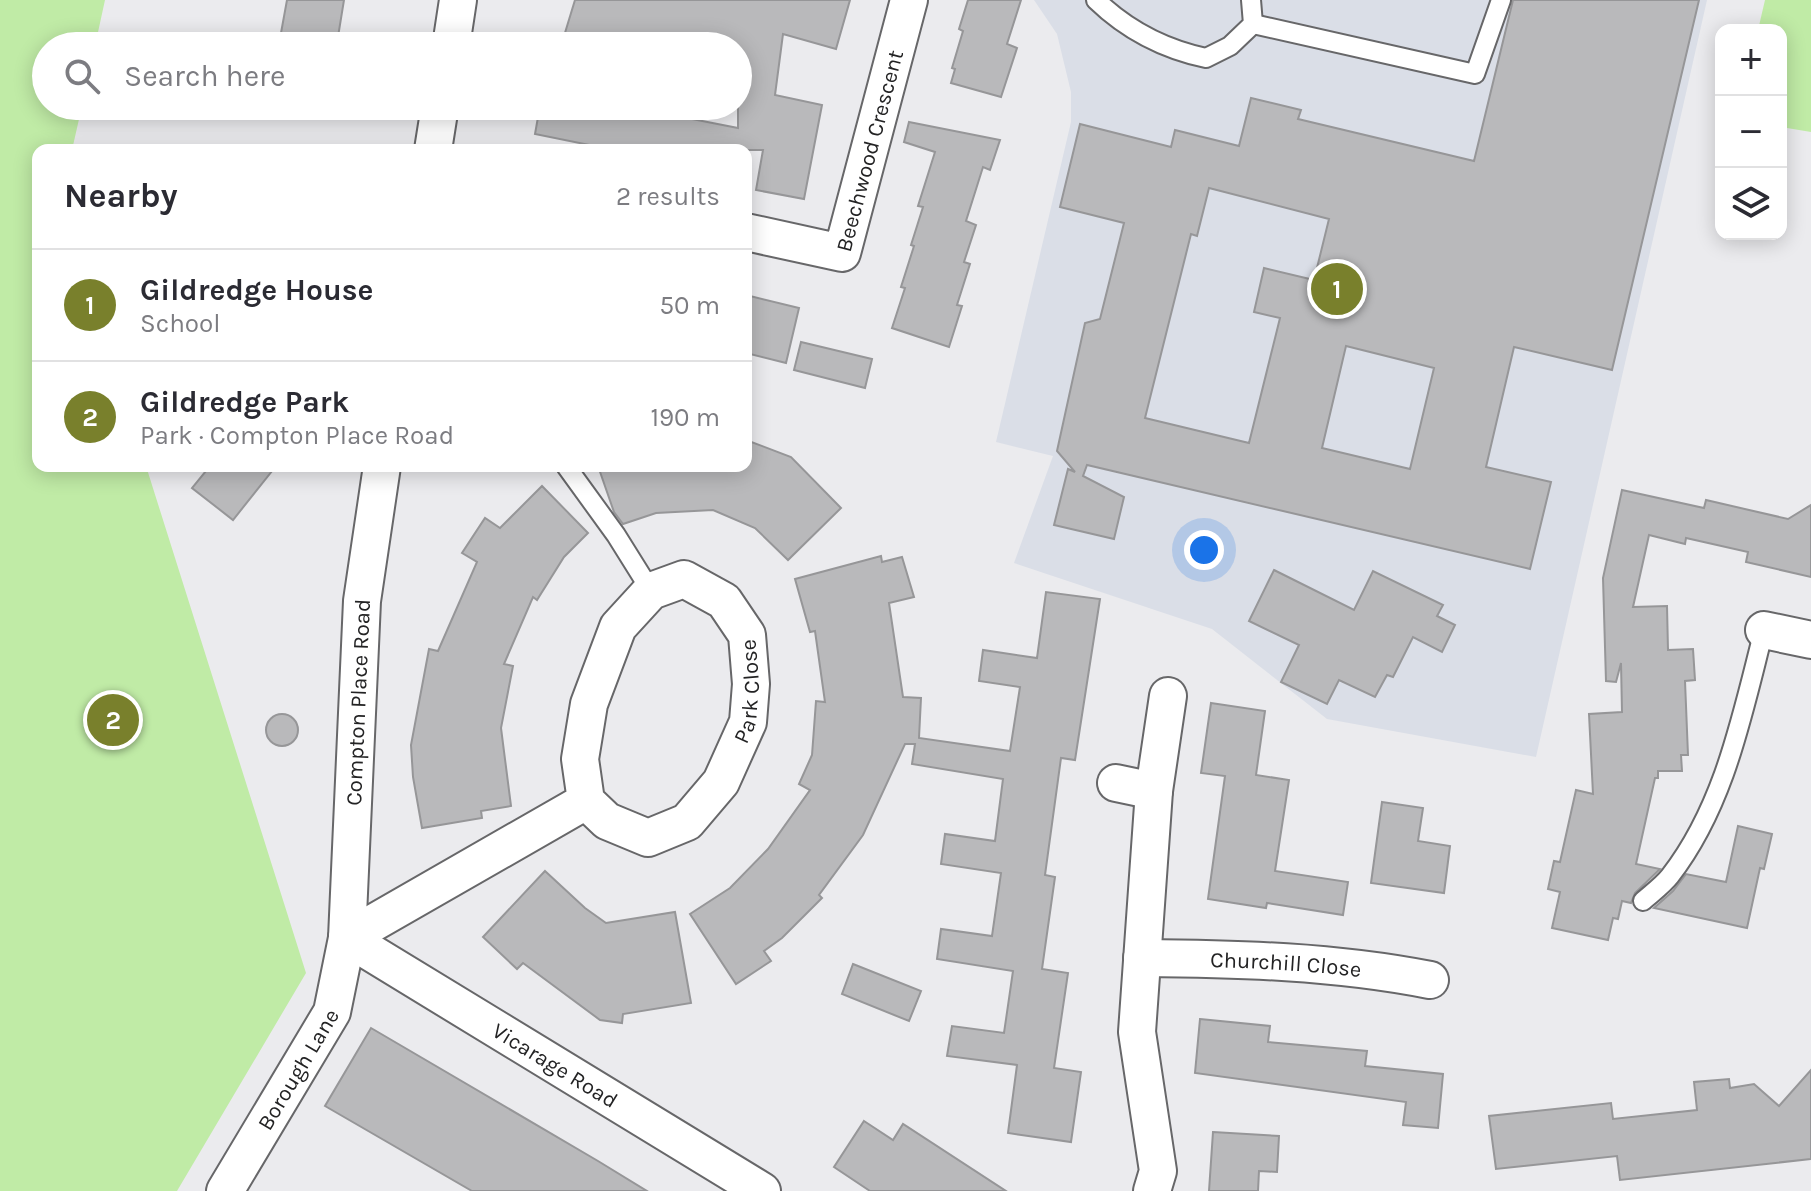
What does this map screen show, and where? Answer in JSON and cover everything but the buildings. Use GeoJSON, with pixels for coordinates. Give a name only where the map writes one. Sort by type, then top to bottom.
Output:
{"type":"FeatureCollection","features":[{"type":"Feature","properties":{"kind":"street"},"geometry":{"type":"LineString","coordinates":[[453,32],[458,0]]}},
{"type":"Feature","properties":{"kind":"street","name":"Beechwood Crescent"},"geometry":{"type":"LineString","coordinates":[[752,233],[842,253],[909,0]]}},
{"type":"Feature","properties":{"kind":"street"},"geometry":{"type":"LineString","coordinates":[[434,144],[438,120]]}},
{"type":"Feature","properties":{"kind":"street","name":"Compton Place Road"},"geometry":{"type":"LineString","coordinates":[[347,938],[362,601],[381,472]]}},
{"type":"Feature","properties":{"kind":"street","name":"Park Close"},"geometry":{"type":"LineString","coordinates":[[586,801],[607,821],[648,838],[687,822],[721,782],[748,722],[751,684],[747,635],[724,601],[684,579],[651,591]]}},
{"type":"Feature","properties":{"kind":"street"},"geometry":{"type":"LineString","coordinates":[[347,938],[586,801],[580,759],[589,704],[618,627],[651,591]]}},
{"type":"Feature","properties":{"kind":"street"},"geometry":{"type":"LineString","coordinates":[[1764,630],[1811,640]]}},
{"type":"Feature","properties":{"kind":"street"},"geometry":{"type":"LineString","coordinates":[[1152,1191],[1158,1171],[1137,1032],[1154,791],[1168,696]]}},
{"type":"Feature","properties":{"kind":"street"},"geometry":{"type":"LineString","coordinates":[[1116,783],[1154,791]]}},
{"type":"Feature","properties":{"kind":"street","name":"Borough Lane"},"geometry":{"type":"LineString","coordinates":[[225,1191],[332,1012],[347,938]]}},
{"type":"Feature","properties":{"kind":"street","name":"Vicarage Road"},"geometry":{"type":"LineString","coordinates":[[347,938],[762,1191]]}},
{"type":"Feature","properties":{"kind":"street","name":"Churchill Close"},"geometry":{"type":"LineString","coordinates":[[1142,958],[1255,959],[1367,968],[1430,980]]}},
{"type":"Feature","properties":{"kind":"lane"},"geometry":{"type":"LineString","coordinates":[[1096,0],[1154,43],[1206,58],[1230,46],[1253,24]]}},
{"type":"Feature","properties":{"kind":"lane"},"geometry":{"type":"LineString","coordinates":[[1251,0],[1253,24]]}},
{"type":"Feature","properties":{"kind":"lane"},"geometry":{"type":"LineString","coordinates":[[1253,24],[1475,74],[1501,0]]}},
{"type":"Feature","properties":{"kind":"lane"},"geometry":{"type":"LineString","coordinates":[[570,472],[616,535],[651,591]]}},
{"type":"Feature","properties":{"kind":"lane"},"geometry":{"type":"LineString","coordinates":[[1643,901],[1669,877],[1706,814],[1722,779],[1764,630]]}},
{"type":"Feature","properties":{"kind":"shaded area"},"geometry":{"type":"Polygon","coordinates":[[[1034,0],[1707,0],[1536,757],[1327,719],[1212,629],[1014,563],[1053,456],[996,442],[1071,122],[1071,92],[1057,34],[1034,0]]]}},
{"type":"Feature","properties":{"kind":"green space"},"geometry":{"type":"Polygon","coordinates":[[[0,0],[105,0],[98,32],[32,32],[32,120],[79,120],[73,144],[32,144],[32,472],[148,472],[306,973],[177,1191],[0,1191],[0,0]]]}},
{"type":"Feature","properties":{"kind":"green space"},"geometry":{"type":"Polygon","coordinates":[[[1765,0],[1811,0],[1811,132],[1787,128],[1787,24],[1759,24],[1765,0]]]}},
{"type":"Feature","properties":{"kind":"place","name":"Gildredge House"},"geometry":{"type":"Point","coordinates":[1337,289]}},
{"type":"Feature","properties":{"kind":"place","name":"Gildredge Park"},"geometry":{"type":"Point","coordinates":[113,720]}}]}
